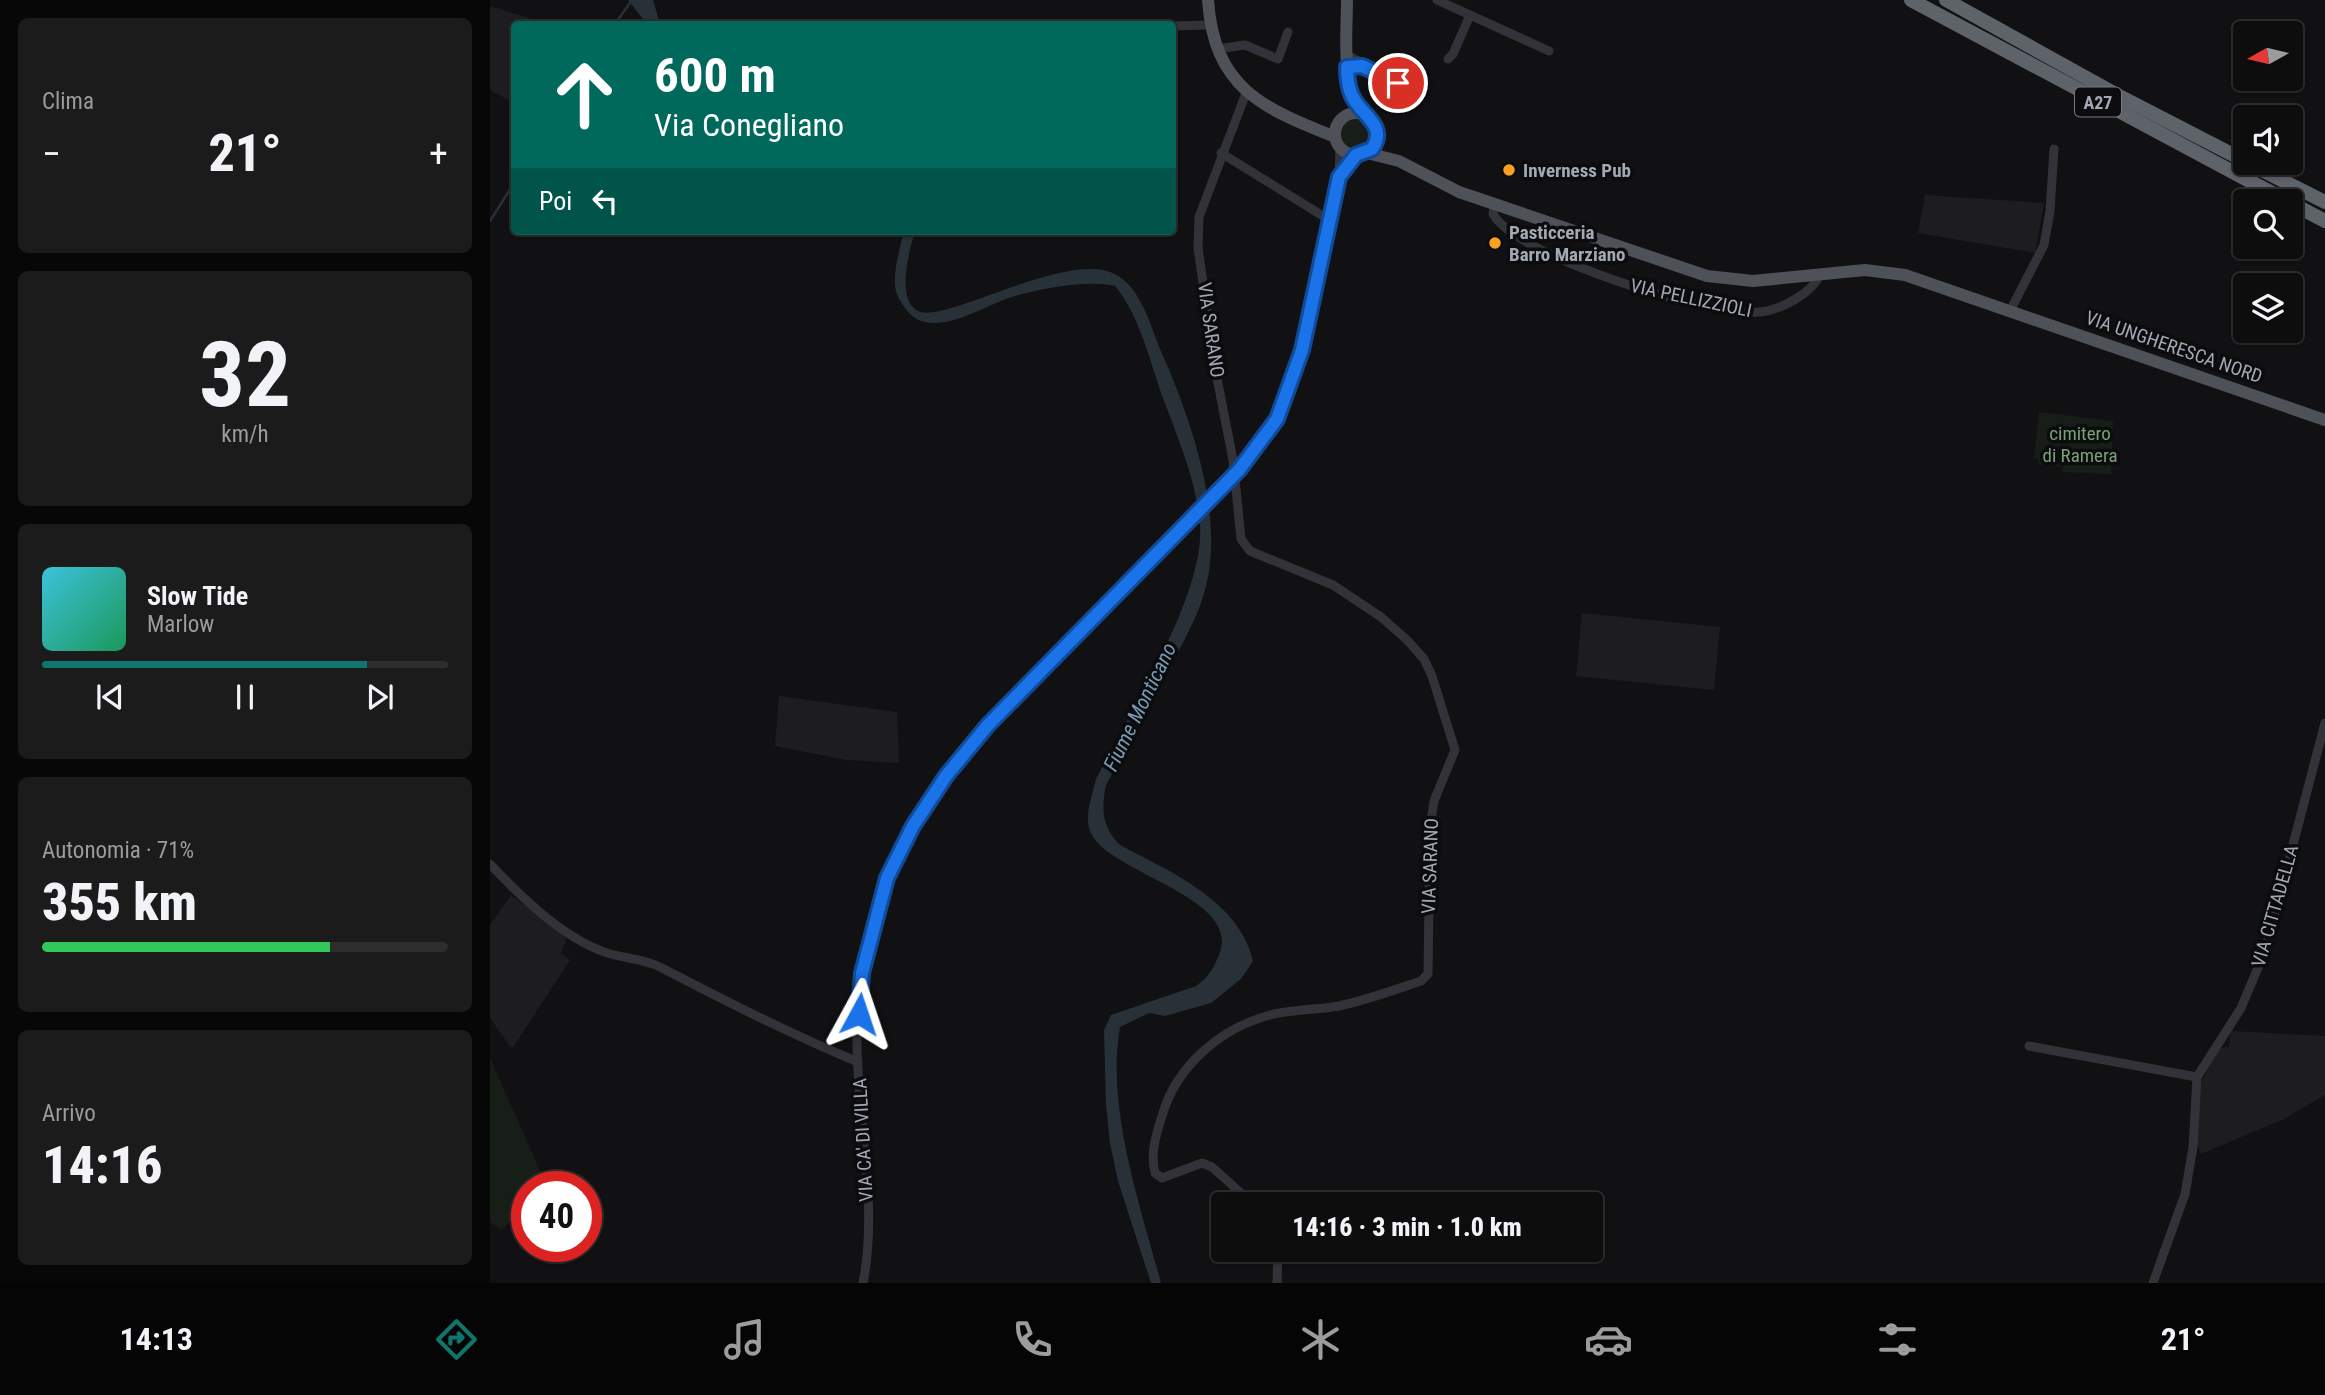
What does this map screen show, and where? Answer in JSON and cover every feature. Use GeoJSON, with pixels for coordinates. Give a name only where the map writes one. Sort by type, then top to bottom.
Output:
{"type":"FeatureCollection","features":[{"type":"Feature","properties":{"kind":"highway","name":"A27"},"geometry":{"type":"LineString","coordinates":[[1911,0],[2265,189]]}},
{"type":"Feature","properties":{"kind":"highway","name":"A27"},"geometry":{"type":"LineString","coordinates":[[1946,0],[2121,97],[2233,155]]}},
{"type":"Feature","properties":{"kind":"highway","name":"A27"},"geometry":{"type":"LineString","coordinates":[[2272,175],[2325,202]]}},
{"type":"Feature","properties":{"kind":"highway","name":"A27"},"geometry":{"type":"LineString","coordinates":[[2303,209],[2325,221]]}},
{"type":"Feature","properties":{"kind":"main road"},"geometry":{"type":"LineString","coordinates":[[1208,0],[1210,26],[1217,49],[1228,72],[1246,93],[1280,115],[1362,154],[1378,137],[1375,124],[1350,92],[1347,0]]}},
{"type":"Feature","properties":{"kind":"main road"},"geometry":{"type":"LineString","coordinates":[[1338,143],[1341,119],[1352,113],[1365,114]]}},
{"type":"Feature","properties":{"kind":"main road","name":"VIA UNGHERESCA NORD"},"geometry":{"type":"LineString","coordinates":[[1378,137],[1399,161]]}},
{"type":"Feature","properties":{"kind":"main road","name":"VIA UNGHERESCA NORD"},"geometry":{"type":"LineString","coordinates":[[1362,154],[1399,161],[1451,188],[1707,276],[1753,281],[1865,270],[1905,275],[2325,420]]}},
{"type":"Feature","properties":{"kind":"street"},"geometry":{"type":"LineString","coordinates":[[1437,0],[1549,51]]}},
{"type":"Feature","properties":{"kind":"street"},"geometry":{"type":"LineString","coordinates":[[1448,60],[1470,15]]}},
{"type":"Feature","properties":{"kind":"street"},"geometry":{"type":"LineString","coordinates":[[1176,26],[1210,26]]}},
{"type":"Feature","properties":{"kind":"street"},"geometry":{"type":"LineString","coordinates":[[1217,49],[1245,45],[1278,59],[1289,32]]}},
{"type":"Feature","properties":{"kind":"street"},"geometry":{"type":"LineString","coordinates":[[1347,61],[1415,91]]}},
{"type":"Feature","properties":{"kind":"street","name":"VIA SARANO"},"geometry":{"type":"LineString","coordinates":[[1240,1192],[1212,1167],[1202,1163],[1162,1178],[1155,1173],[1152,1161],[1155,1141],[1176,1082],[1215,1042],[1255,1020],[1282,1012],[1338,1006],[1421,981],[1428,974],[1428,881],[1434,801],[1455,750],[1432,676],[1424,659],[1406,640],[1381,617],[1333,585],[1250,551],[1241,538],[1233,460],[1216,373],[1198,248],[1199,217],[1221,153],[1246,93]]}},
{"type":"Feature","properties":{"kind":"street","name":"VIA CA' DI VILLA"},"geometry":{"type":"LineString","coordinates":[[863,1283],[867,1255],[867,1222],[858,1062],[862,973],[887,878],[913,826],[946,776],[975,739],[1244,464],[1277,419],[1291,387],[1331,221],[1339,177],[1338,143]]}},
{"type":"Feature","properties":{"kind":"street"},"geometry":{"type":"LineString","coordinates":[[2010,311],[2044,245],[2050,211],[2054,149]]}},
{"type":"Feature","properties":{"kind":"street"},"geometry":{"type":"LineString","coordinates":[[1221,153],[1331,221]]}},
{"type":"Feature","properties":{"kind":"street"},"geometry":{"type":"LineString","coordinates":[[1339,177],[1362,154]]}},
{"type":"Feature","properties":{"kind":"street","name":"VIA PELLIZZIOLI"},"geometry":{"type":"LineString","coordinates":[[1495,203],[1493,214],[1500,223],[1544,253],[1599,276],[1708,305],[1748,313],[1764,312],[1807,291],[1816,284],[1820,274]]}},
{"type":"Feature","properties":{"kind":"street","name":"VIA CITTADELLA"},"geometry":{"type":"LineString","coordinates":[[2153,1283],[2185,1194],[2193,1147],[2197,1077],[2241,1008],[2265,951],[2325,723]]}},
{"type":"Feature","properties":{"kind":"street"},"geometry":{"type":"LineString","coordinates":[[490,864],[528,902],[588,945],[603,952],[647,961],[749,1015],[858,1062]]}},
{"type":"Feature","properties":{"kind":"street"},"geometry":{"type":"LineString","coordinates":[[2029,1046],[2197,1077]]}},
{"type":"Feature","properties":{"kind":"street"},"geometry":{"type":"LineString","coordinates":[[1277,1283],[1278,1262]]}},
{"type":"Feature","properties":{"kind":"shaded area"},"geometry":{"type":"Polygon","coordinates":[[[490,6],[538,21],[511,21],[511,101],[490,90],[490,6]]]}},
{"type":"Feature","properties":{"kind":"shaded area"},"geometry":{"type":"Polygon","coordinates":[[[1925,195],[2044,203],[2035,253],[1918,233],[1925,195]]]}},
{"type":"Feature","properties":{"kind":"shaded area"},"geometry":{"type":"Polygon","coordinates":[[[1582,613],[1720,627],[1714,690],[1576,676],[1582,613]]]}},
{"type":"Feature","properties":{"kind":"shaded area"},"geometry":{"type":"Polygon","coordinates":[[[779,696],[897,712],[899,763],[847,760],[775,746],[779,696]]]}},
{"type":"Feature","properties":{"kind":"shaded area"},"geometry":{"type":"Polygon","coordinates":[[[511,895],[565,936],[566,941],[561,953],[570,960],[512,1049],[490,1018],[490,925],[511,895]]]}},
{"type":"Feature","properties":{"kind":"shaded area"},"geometry":{"type":"Polygon","coordinates":[[[2231,1031],[2325,1036],[2325,1095],[2284,1119],[2201,1154],[2197,1145],[2200,1085],[2218,1048],[2229,1047],[2231,1031]]]}},
{"type":"Feature","properties":{"kind":"green space"},"geometry":{"type":"Polygon","coordinates":[[[1355,118],[1366,123],[1371,134],[1366,145],[1355,150],[1344,145],[1339,134],[1344,123],[1355,118]]]}},
{"type":"Feature","properties":{"kind":"green space","name":"cimitero di Ramera"},"geometry":{"type":"Polygon","coordinates":[[[2039,412],[2113,421],[2111,474],[2062,472],[2063,467],[2038,464],[2039,459],[2034,458],[2039,412]]]}},
{"type":"Feature","properties":{"kind":"green space"},"geometry":{"type":"Polygon","coordinates":[[[490,1058],[540,1171],[511,1171],[511,1221],[502,1230],[490,1222],[490,1058]]]}},
{"type":"Feature","properties":{"kind":"water"},"geometry":{"type":"Polygon","coordinates":[[[628,0],[653,0],[659,21],[645,21],[628,0]]]}},
{"type":"Feature","properties":{"kind":"water","name":"Fiume Monticano"},"geometry":{"type":"Polygon","coordinates":[[[903,235],[914,235],[906,285],[911,305],[918,311],[931,312],[951,308],[1059,273],[1085,269],[1107,271],[1118,276],[1135,293],[1148,316],[1183,405],[1201,464],[1211,525],[1211,554],[1204,594],[1184,640],[1106,785],[1104,802],[1106,825],[1120,845],[1180,877],[1218,905],[1234,921],[1246,940],[1253,961],[1241,979],[1211,1003],[1165,1016],[1149,1013],[1120,1027],[1117,1058],[1121,1123],[1135,1189],[1161,1283],[1151,1283],[1118,1181],[1106,1105],[1104,1030],[1111,1015],[1201,983],[1218,958],[1221,933],[1212,917],[1194,902],[1106,850],[1093,837],[1088,816],[1096,779],[1162,654],[1190,586],[1198,554],[1200,526],[1195,493],[1144,340],[1131,311],[1115,286],[1077,284],[1047,288],[1009,298],[956,320],[927,322],[915,318],[900,300],[895,284],[903,235]]]}},
{"type":"Feature","properties":{"kind":"waterway"},"geometry":{"type":"LineString","coordinates":[[617,21],[632,0]]}},
{"type":"Feature","properties":{"kind":"waterway"},"geometry":{"type":"LineString","coordinates":[[490,221],[511,188]]}},
{"type":"Feature","properties":{"kind":"place","name":"Inverness Pub"},"geometry":{"type":"Point","coordinates":[1509,170]}},
{"type":"Feature","properties":{"kind":"place","name":"Pasticceria Barro Marziano"},"geometry":{"type":"Point","coordinates":[1495,243]}},
{"type":"Feature","properties":{"kind":"route"},"geometry":{"type":"LineString","coordinates":[[859,1014],[862,973],[887,878],[913,826],[959,757],[1239,470],[1277,419],[1294,380],[1302,350],[1339,177],[1356,155],[1362,155],[1372,149],[1378,137],[1375,124],[1350,92],[1347,67],[1362,66],[1398,83]]}}]}
